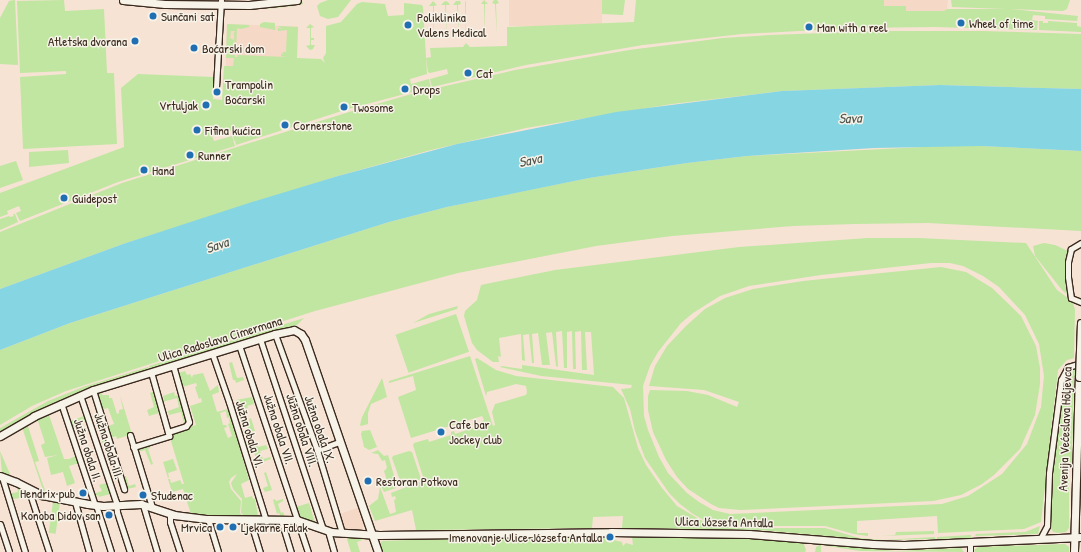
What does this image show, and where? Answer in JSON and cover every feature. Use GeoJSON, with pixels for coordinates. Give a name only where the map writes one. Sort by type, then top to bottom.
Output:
{"type":"FeatureCollection","features":[{"type":"Feature","properties":{"kind":"street"},"geometry":{"type":"LineString","coordinates":[[123,0],[149,3],[221,3],[263,5],[297,0]]}},
{"type":"Feature","properties":{"kind":"street"},"geometry":{"type":"LineString","coordinates":[[216,88],[221,3]]}},
{"type":"Feature","properties":{"kind":"street"},"geometry":{"type":"LineString","coordinates":[[1081,243],[1071,249],[1068,262],[1068,277],[1070,298],[1081,302]]}},
{"type":"Feature","properties":{"kind":"street","name":"Avenija Većeslava Holjevca"},"geometry":{"type":"LineString","coordinates":[[1074,552],[1078,537],[1079,377],[1081,323]]}},
{"type":"Feature","properties":{"kind":"street","name":"Ulica Radoslava Cimermana"},"geometry":{"type":"LineString","coordinates":[[0,436],[61,402],[93,390],[260,338],[291,330],[298,332],[303,337],[378,552]]}},
{"type":"Feature","properties":{"kind":"street","name":"Južna obala IX."},"geometry":{"type":"LineString","coordinates":[[275,334],[317,450],[342,533]]}},
{"type":"Feature","properties":{"kind":"street","name":"Južna obala VIII."},"geometry":{"type":"LineString","coordinates":[[260,338],[325,530],[334,552]]}},
{"type":"Feature","properties":{"kind":"street","name":"Južna obala VII."},"geometry":{"type":"LineString","coordinates":[[239,345],[308,552]]}},
{"type":"Feature","properties":{"kind":"street","name":"Južna obala VI."},"geometry":{"type":"LineString","coordinates":[[212,354],[229,402],[266,521]]}},
{"type":"Feature","properties":{"kind":"street"},"geometry":{"type":"LineString","coordinates":[[1040,539],[1047,526],[1050,473],[1061,380],[1068,367],[1081,363]]}},
{"type":"Feature","properties":{"kind":"street"},"geometry":{"type":"LineString","coordinates":[[133,447],[186,426],[189,422],[173,365]]}},
{"type":"Feature","properties":{"kind":"street"},"geometry":{"type":"LineString","coordinates":[[151,372],[168,434]]}},
{"type":"Feature","properties":{"kind":"street","name":"Južna obala III."},"geometry":{"type":"LineString","coordinates":[[93,390],[124,489]]}},
{"type":"Feature","properties":{"kind":"street","name":"Južna obala III."},"geometry":{"type":"LineString","coordinates":[[80,395],[130,552]]}},
{"type":"Feature","properties":{"kind":"street","name":"Južna obala II."},"geometry":{"type":"LineString","coordinates":[[61,402],[110,552]]}},
{"type":"Feature","properties":{"kind":"street"},"geometry":{"type":"LineString","coordinates":[[130,435],[152,507]]}},
{"type":"Feature","properties":{"kind":"street"},"geometry":{"type":"LineString","coordinates":[[317,450],[339,442]]}},
{"type":"Feature","properties":{"kind":"street"},"geometry":{"type":"LineString","coordinates":[[1,476],[45,496],[75,502],[95,505],[144,504],[157,552]]}},
{"type":"Feature","properties":{"kind":"street"},"geometry":{"type":"LineString","coordinates":[[1,476],[26,552]]}},
{"type":"Feature","properties":{"kind":"street"},"geometry":{"type":"LineString","coordinates":[[32,491],[31,497],[49,552]]}},
{"type":"Feature","properties":{"kind":"street"},"geometry":{"type":"LineString","coordinates":[[75,502],[89,552]]}},
{"type":"Feature","properties":{"kind":"street","name":"Ulica Józsefa Antalla"},"geometry":{"type":"LineString","coordinates":[[144,504],[170,514],[208,519],[266,521],[297,520],[325,530],[371,535],[641,532],[757,534],[873,544],[922,545],[1078,537]]}},
{"type":"Feature","properties":{"kind":"street"},"geometry":{"type":"LineString","coordinates":[[170,514],[170,522],[180,552]]}},
{"type":"Feature","properties":{"kind":"street"},"geometry":{"type":"LineString","coordinates":[[208,519],[218,552]]}},
{"type":"Feature","properties":{"kind":"street"},"geometry":{"type":"LineString","coordinates":[[250,520],[260,552]]}},
{"type":"Feature","properties":{"kind":"street"},"geometry":{"type":"LineString","coordinates":[[281,520],[291,552]]}},
{"type":"Feature","properties":{"kind":"street"},"geometry":{"type":"LineString","coordinates":[[0,524],[9,552]]}},
{"type":"Feature","properties":{"kind":"street"},"geometry":{"type":"LineString","coordinates":[[1047,526],[1056,538]]}},
{"type":"Feature","properties":{"kind":"street"},"geometry":{"type":"LineString","coordinates":[[970,543],[970,552]]}},
{"type":"Feature","properties":{"kind":"shaded area"},"geometry":{"type":"Polygon","coordinates":[[[509,0],[602,0],[602,26],[509,26],[509,0]]]}},
{"type":"Feature","properties":{"kind":"shaded area"},"geometry":{"type":"Polygon","coordinates":[[[884,0],[948,0],[947,9],[944,11],[906,11],[905,6],[884,6],[884,0]]]}},
{"type":"Feature","properties":{"kind":"shaded area"},"geometry":{"type":"Polygon","coordinates":[[[227,24],[298,26],[296,68],[226,66],[227,24]]]}},
{"type":"Feature","properties":{"kind":"shaded area"},"geometry":{"type":"Polygon","coordinates":[[[360,507],[365,522],[362,530],[346,532],[340,514],[360,507]]]}},
{"type":"Feature","properties":{"kind":"green space"},"geometry":{"type":"Polygon","coordinates":[[[15,0],[18,65],[0,64],[0,18],[9,1],[15,0]]]}},
{"type":"Feature","properties":{"kind":"green space"},"geometry":{"type":"Polygon","coordinates":[[[64,0],[65,11],[104,9],[107,73],[114,73],[117,144],[23,149],[20,77],[66,74],[66,71],[20,73],[17,1],[64,0]]]}},
{"type":"Feature","properties":{"kind":"green space"},"geometry":{"type":"Polygon","coordinates":[[[328,0],[351,0],[338,17],[328,19],[320,16],[317,6],[328,0]]]}},
{"type":"Feature","properties":{"kind":"green space"},"geometry":{"type":"Polygon","coordinates":[[[484,0],[488,4],[485,4],[485,35],[484,4],[481,4],[484,0]]]}},
{"type":"Feature","properties":{"kind":"green space"},"geometry":{"type":"Polygon","coordinates":[[[494,0],[497,0],[499,3],[496,4],[497,35],[495,4],[492,3],[494,0]]]}},
{"type":"Feature","properties":{"kind":"green space"},"geometry":{"type":"Polygon","coordinates":[[[602,0],[625,0],[623,15],[602,14],[602,0]]]}},
{"type":"Feature","properties":{"kind":"green space"},"geometry":{"type":"Polygon","coordinates":[[[636,0],[884,0],[884,6],[906,6],[906,11],[944,11],[947,9],[1011,9],[1078,16],[1077,21],[1045,19],[1045,16],[1033,15],[1032,20],[1038,21],[1037,30],[935,27],[856,28],[742,34],[643,45],[526,65],[432,87],[430,79],[448,74],[447,69],[430,73],[428,72],[426,58],[431,57],[430,48],[463,47],[466,43],[470,47],[507,46],[507,27],[634,22],[636,0]]]}},
{"type":"Feature","properties":{"kind":"green space"},"geometry":{"type":"Polygon","coordinates":[[[951,0],[1070,0],[1067,9],[1063,11],[952,7],[951,0]]]}},
{"type":"Feature","properties":{"kind":"green space"},"geometry":{"type":"Polygon","coordinates":[[[302,1],[303,4],[266,9],[302,1]]]}},
{"type":"Feature","properties":{"kind":"green space"},"geometry":{"type":"Polygon","coordinates":[[[433,1],[437,5],[434,6],[434,36],[433,6],[429,6],[433,1]]]}},
{"type":"Feature","properties":{"kind":"green space"},"geometry":{"type":"Polygon","coordinates":[[[445,1],[450,5],[446,5],[447,36],[445,5],[441,5],[445,1]]]}},
{"type":"Feature","properties":{"kind":"green space"},"geometry":{"type":"Polygon","coordinates":[[[456,1],[460,1],[461,4],[458,5],[459,36],[457,5],[453,5],[456,1]]]}},
{"type":"Feature","properties":{"kind":"green space"},"geometry":{"type":"Polygon","coordinates":[[[465,1],[466,2],[466,39],[465,1]]]}},
{"type":"Feature","properties":{"kind":"green space"},"geometry":{"type":"Polygon","coordinates":[[[362,2],[385,4],[388,16],[404,15],[404,3],[422,5],[427,74],[410,79],[411,84],[429,79],[431,87],[348,109],[236,145],[235,141],[238,140],[234,141],[233,136],[251,130],[249,125],[222,133],[220,127],[218,134],[212,136],[214,141],[232,136],[235,146],[118,182],[20,221],[16,213],[21,211],[19,206],[7,211],[8,214],[0,217],[0,193],[124,147],[121,88],[138,74],[214,77],[213,99],[222,100],[224,66],[233,66],[234,58],[226,58],[227,24],[249,25],[249,27],[241,29],[237,28],[236,50],[242,51],[242,54],[235,52],[234,34],[233,36],[235,31],[231,31],[230,38],[234,40],[231,55],[235,55],[235,57],[238,55],[287,57],[281,56],[281,53],[282,55],[283,52],[286,52],[287,30],[278,31],[278,28],[282,29],[278,26],[298,27],[297,58],[321,59],[325,63],[323,58],[326,53],[326,26],[341,22],[357,4],[362,2]]]}},
{"type":"Feature","properties":{"kind":"green space"},"geometry":{"type":"Polygon","coordinates":[[[1039,21],[1043,21],[1043,23],[1048,23],[1048,21],[1077,23],[1077,26],[1081,27],[1081,32],[1039,30],[1039,21]]]}},
{"type":"Feature","properties":{"kind":"green space"},"geometry":{"type":"Polygon","coordinates":[[[264,22],[275,23],[275,30],[260,27],[260,24],[264,22]]]}},
{"type":"Feature","properties":{"kind":"green space"},"geometry":{"type":"Polygon","coordinates":[[[310,24],[314,27],[311,28],[311,38],[314,38],[314,40],[311,40],[311,45],[315,45],[313,49],[310,50],[306,46],[310,45],[310,28],[306,28],[310,24]]]}},
{"type":"Feature","properties":{"kind":"green space"},"geometry":{"type":"Polygon","coordinates":[[[882,31],[982,31],[1081,34],[1081,89],[940,85],[782,91],[672,104],[526,128],[431,150],[338,176],[123,244],[0,289],[0,232],[122,183],[349,112],[415,93],[515,70],[629,50],[723,38],[882,31]]]}},
{"type":"Feature","properties":{"kind":"green space"},"geometry":{"type":"Polygon","coordinates":[[[942,146],[981,146],[1081,151],[1081,231],[928,223],[854,224],[793,226],[672,236],[596,246],[458,273],[315,311],[66,391],[32,406],[0,425],[0,350],[70,323],[389,222],[447,207],[589,178],[687,163],[747,156],[942,146]]]}},
{"type":"Feature","properties":{"kind":"green space"},"geometry":{"type":"Polygon","coordinates":[[[68,150],[69,163],[29,167],[29,152],[68,150]]]}},
{"type":"Feature","properties":{"kind":"green space"},"geometry":{"type":"Polygon","coordinates":[[[16,161],[23,180],[0,188],[0,166],[16,161]]]}},
{"type":"Feature","properties":{"kind":"green space"},"geometry":{"type":"Polygon","coordinates":[[[13,214],[15,214],[18,222],[0,230],[0,219],[14,216],[13,214]]]}},
{"type":"Feature","properties":{"kind":"green space"},"geometry":{"type":"Polygon","coordinates":[[[868,238],[918,238],[1026,243],[1057,290],[1072,301],[1075,309],[1074,358],[1067,360],[1058,370],[1041,522],[1024,529],[938,533],[937,516],[857,521],[857,533],[868,533],[868,536],[854,534],[825,526],[743,526],[711,524],[693,514],[669,493],[645,458],[635,431],[630,409],[621,389],[631,388],[632,385],[541,376],[500,367],[522,369],[522,365],[594,375],[591,332],[585,332],[587,370],[582,370],[581,331],[575,332],[576,369],[573,369],[572,331],[567,332],[567,368],[564,368],[562,331],[556,332],[558,367],[556,366],[552,332],[546,333],[550,365],[542,365],[538,333],[532,334],[534,363],[532,363],[529,334],[523,335],[525,361],[522,360],[521,334],[499,338],[501,357],[498,356],[499,362],[493,362],[477,350],[472,343],[464,316],[465,311],[477,300],[481,285],[555,270],[739,247],[868,238]],[[931,263],[821,275],[749,286],[720,296],[693,313],[681,323],[658,352],[650,366],[643,386],[644,416],[648,430],[659,457],[668,473],[687,493],[699,502],[713,510],[730,514],[942,504],[968,496],[1002,474],[1027,444],[1041,407],[1044,376],[1039,344],[1025,315],[999,287],[983,276],[963,266],[950,263],[931,263]]]}},
{"type":"Feature","properties":{"kind":"green space"},"geometry":{"type":"Polygon","coordinates":[[[1044,243],[1055,245],[1068,251],[1068,295],[1062,290],[1035,256],[1033,246],[1044,243]]]}},
{"type":"Feature","properties":{"kind":"green space"},"geometry":{"type":"Polygon","coordinates":[[[941,267],[966,272],[992,288],[1021,316],[1036,346],[1040,368],[1040,384],[1035,415],[1020,449],[994,475],[982,484],[961,495],[933,501],[740,510],[719,508],[711,504],[688,489],[677,477],[666,460],[653,432],[648,410],[648,396],[650,390],[687,391],[708,395],[737,407],[739,402],[704,390],[649,386],[655,366],[667,346],[705,309],[725,298],[753,289],[803,281],[941,267]]]}},
{"type":"Feature","properties":{"kind":"green space"},"geometry":{"type":"Polygon","coordinates":[[[458,306],[457,309],[413,323],[429,314],[458,306]]]}},
{"type":"Feature","properties":{"kind":"green space"},"geometry":{"type":"Polygon","coordinates":[[[456,314],[469,352],[409,373],[395,335],[456,314]]]}},
{"type":"Feature","properties":{"kind":"green space"},"geometry":{"type":"Polygon","coordinates":[[[304,318],[297,325],[150,369],[149,366],[304,318]]]}},
{"type":"Feature","properties":{"kind":"green space"},"geometry":{"type":"Polygon","coordinates":[[[470,356],[493,426],[495,425],[492,412],[495,404],[526,395],[526,386],[516,384],[487,392],[486,396],[475,359],[477,358],[496,370],[516,376],[613,387],[624,398],[638,448],[646,465],[662,488],[677,506],[709,525],[734,528],[825,528],[859,538],[881,540],[758,530],[622,528],[623,516],[593,517],[592,528],[416,530],[412,510],[375,521],[369,506],[378,499],[380,487],[390,514],[396,512],[394,500],[396,499],[395,496],[392,497],[391,493],[424,480],[413,445],[414,443],[428,439],[429,442],[451,435],[451,432],[454,431],[455,434],[479,426],[479,423],[484,420],[482,416],[411,438],[398,397],[416,390],[413,376],[389,383],[389,381],[470,356]]]}},
{"type":"Feature","properties":{"kind":"green space"},"geometry":{"type":"Polygon","coordinates":[[[232,362],[237,378],[243,377],[244,380],[236,383],[235,380],[233,380],[229,363],[232,362]]]}},
{"type":"Feature","properties":{"kind":"green space"},"geometry":{"type":"Polygon","coordinates":[[[1081,366],[1081,377],[1074,377],[1072,460],[1069,475],[1069,528],[1066,532],[1058,533],[1053,532],[1051,528],[1049,515],[1055,443],[1064,379],[1070,369],[1081,366]]]}},
{"type":"Feature","properties":{"kind":"green space"},"geometry":{"type":"Polygon","coordinates":[[[148,367],[149,370],[53,404],[0,433],[0,428],[48,401],[83,387],[148,367]]]}},
{"type":"Feature","properties":{"kind":"green space"},"geometry":{"type":"Polygon","coordinates":[[[185,371],[187,375],[190,374],[192,378],[193,375],[203,373],[210,391],[218,385],[219,392],[212,395],[217,412],[228,409],[231,417],[227,418],[226,411],[220,413],[223,425],[226,425],[227,427],[224,428],[228,438],[232,436],[228,424],[230,423],[229,419],[231,418],[249,480],[241,484],[245,498],[252,496],[253,499],[255,499],[258,516],[245,517],[241,513],[242,499],[233,489],[231,483],[237,474],[231,478],[229,482],[231,489],[241,501],[240,513],[243,518],[191,514],[183,489],[172,492],[168,479],[170,479],[171,483],[180,480],[182,484],[184,484],[170,438],[172,437],[171,433],[196,425],[190,406],[202,402],[201,398],[199,399],[195,387],[197,386],[196,383],[182,387],[178,373],[185,371]]]}},
{"type":"Feature","properties":{"kind":"green space"},"geometry":{"type":"Polygon","coordinates":[[[382,378],[387,397],[371,404],[368,413],[368,424],[361,426],[362,417],[382,378]]]}},
{"type":"Feature","properties":{"kind":"green space"},"geometry":{"type":"Polygon","coordinates":[[[109,389],[101,392],[102,395],[109,395],[109,398],[112,398],[117,414],[119,413],[119,410],[123,409],[120,395],[132,434],[117,439],[116,436],[110,438],[105,423],[106,422],[108,426],[114,424],[108,408],[100,410],[95,393],[109,389]]]}},
{"type":"Feature","properties":{"kind":"green space"},"geometry":{"type":"Polygon","coordinates":[[[153,392],[159,413],[149,416],[147,410],[154,407],[150,393],[153,392]]]}},
{"type":"Feature","properties":{"kind":"green space"},"geometry":{"type":"Polygon","coordinates":[[[174,392],[175,396],[178,395],[186,420],[184,423],[181,412],[169,415],[168,411],[179,407],[177,398],[162,402],[161,400],[164,399],[163,396],[174,392]]]}},
{"type":"Feature","properties":{"kind":"green space"},"geometry":{"type":"Polygon","coordinates":[[[252,397],[254,404],[247,406],[248,408],[245,409],[247,413],[243,414],[236,400],[252,397]]]}},
{"type":"Feature","properties":{"kind":"green space"},"geometry":{"type":"Polygon","coordinates":[[[48,412],[64,459],[69,459],[76,456],[79,463],[69,466],[75,483],[67,486],[63,472],[51,475],[47,458],[58,455],[45,457],[41,445],[45,443],[37,418],[48,412]]]}},
{"type":"Feature","properties":{"kind":"green space"},"geometry":{"type":"Polygon","coordinates":[[[84,416],[86,421],[78,423],[81,432],[77,433],[75,427],[72,428],[70,421],[84,416]]]}},
{"type":"Feature","properties":{"kind":"green space"},"geometry":{"type":"Polygon","coordinates":[[[251,418],[255,431],[252,431],[254,437],[251,437],[247,425],[250,425],[249,419],[251,418]]]}},
{"type":"Feature","properties":{"kind":"green space"},"geometry":{"type":"Polygon","coordinates":[[[27,423],[39,461],[35,462],[46,493],[44,493],[22,427],[27,423]]]}},
{"type":"Feature","properties":{"kind":"green space"},"geometry":{"type":"Polygon","coordinates":[[[101,425],[112,459],[108,460],[97,426],[101,425]]]}},
{"type":"Feature","properties":{"kind":"green space"},"geometry":{"type":"Polygon","coordinates":[[[370,430],[377,447],[369,450],[364,447],[361,434],[362,431],[370,430]]]}},
{"type":"Feature","properties":{"kind":"green space"},"geometry":{"type":"Polygon","coordinates":[[[252,441],[253,444],[256,443],[258,447],[266,445],[268,449],[260,451],[263,459],[270,457],[271,459],[257,464],[253,447],[248,449],[250,456],[248,457],[244,443],[252,441]]]}},
{"type":"Feature","properties":{"kind":"green space"},"geometry":{"type":"Polygon","coordinates":[[[146,444],[150,445],[150,448],[148,449],[153,464],[151,465],[145,450],[138,452],[142,468],[136,448],[139,450],[147,447],[146,444]]]}},
{"type":"Feature","properties":{"kind":"green space"},"geometry":{"type":"Polygon","coordinates":[[[378,450],[384,456],[388,455],[395,479],[387,481],[384,471],[387,468],[385,460],[382,461],[378,454],[371,453],[378,450]]]}},
{"type":"Feature","properties":{"kind":"green space"},"geometry":{"type":"Polygon","coordinates":[[[0,451],[10,474],[9,477],[2,474],[0,451]]]}},
{"type":"Feature","properties":{"kind":"green space"},"geometry":{"type":"Polygon","coordinates":[[[409,451],[412,452],[421,479],[402,486],[392,458],[393,456],[409,451]]]}},
{"type":"Feature","properties":{"kind":"green space"},"geometry":{"type":"Polygon","coordinates":[[[173,459],[177,470],[168,473],[168,478],[163,462],[173,459]]]}},
{"type":"Feature","properties":{"kind":"green space"},"geometry":{"type":"Polygon","coordinates":[[[266,472],[272,490],[265,492],[263,488],[268,486],[264,473],[266,472]]]}},
{"type":"Feature","properties":{"kind":"green space"},"geometry":{"type":"Polygon","coordinates":[[[126,476],[129,486],[135,484],[136,487],[127,489],[122,477],[126,476]]]}},
{"type":"Feature","properties":{"kind":"green space"},"geometry":{"type":"Polygon","coordinates":[[[396,482],[396,488],[384,492],[381,486],[396,482]]]}},
{"type":"Feature","properties":{"kind":"green space"},"geometry":{"type":"Polygon","coordinates":[[[106,483],[110,494],[99,497],[98,495],[94,496],[93,492],[96,493],[102,491],[99,485],[106,483]]]}},
{"type":"Feature","properties":{"kind":"green space"},"geometry":{"type":"Polygon","coordinates":[[[16,485],[24,489],[25,497],[9,500],[8,494],[18,492],[16,485]]]}},
{"type":"Feature","properties":{"kind":"green space"},"geometry":{"type":"Polygon","coordinates":[[[275,499],[276,501],[283,499],[283,501],[278,504],[281,513],[283,512],[285,517],[281,517],[279,513],[277,514],[273,500],[275,499]]]}},
{"type":"Feature","properties":{"kind":"green space"},"geometry":{"type":"Polygon","coordinates":[[[53,502],[60,503],[56,534],[49,533],[53,502]]]}},
{"type":"Feature","properties":{"kind":"green space"},"geometry":{"type":"Polygon","coordinates":[[[309,503],[315,523],[299,517],[296,507],[309,503]]]}},
{"type":"Feature","properties":{"kind":"green space"},"geometry":{"type":"Polygon","coordinates":[[[1040,526],[1038,534],[975,536],[976,534],[1025,532],[1040,526]]]}},
{"type":"Feature","properties":{"kind":"green space"},"geometry":{"type":"Polygon","coordinates":[[[934,531],[934,534],[881,536],[895,535],[896,532],[934,531]]]}},
{"type":"Feature","properties":{"kind":"green space"},"geometry":{"type":"Polygon","coordinates":[[[971,535],[971,538],[937,539],[937,537],[971,535]]]}},
{"type":"Feature","properties":{"kind":"green space"},"geometry":{"type":"Polygon","coordinates":[[[346,536],[365,537],[365,539],[357,542],[360,552],[351,552],[346,536]]]}},
{"type":"Feature","properties":{"kind":"green space"},"geometry":{"type":"Polygon","coordinates":[[[520,536],[609,537],[610,539],[622,542],[623,546],[626,543],[633,545],[632,537],[777,539],[803,542],[806,550],[805,552],[381,552],[380,544],[382,541],[520,536]]]}},
{"type":"Feature","properties":{"kind":"green space"},"geometry":{"type":"Polygon","coordinates":[[[935,537],[935,539],[887,540],[935,537]]]}},
{"type":"Feature","properties":{"kind":"green space"},"geometry":{"type":"Polygon","coordinates":[[[821,544],[896,551],[961,548],[964,552],[860,551],[821,545],[821,552],[815,552],[816,547],[821,544]]]}},
{"type":"Feature","properties":{"kind":"green space"},"geometry":{"type":"Polygon","coordinates":[[[1065,544],[1069,547],[1069,552],[975,552],[974,550],[978,547],[1065,544]]]}},
{"type":"Feature","properties":{"kind":"water","name":"Sava"},"geometry":{"type":"Polygon","coordinates":[[[940,85],[1081,89],[1081,151],[981,146],[874,148],[747,156],[687,163],[589,178],[447,207],[389,222],[70,323],[0,350],[0,289],[123,244],[338,176],[457,144],[616,112],[782,91],[940,85]]]}},
{"type":"Feature","properties":{"kind":"place","name":"Sunčani sat"},"geometry":{"type":"Point","coordinates":[153,16]}},
{"type":"Feature","properties":{"kind":"place","name":"Wheel of time"},"geometry":{"type":"Point","coordinates":[961,23]}},
{"type":"Feature","properties":{"kind":"place","name":"Poliklinika Valens Medical"},"geometry":{"type":"Point","coordinates":[408,25]}},
{"type":"Feature","properties":{"kind":"place","name":"Man with a reel"},"geometry":{"type":"Point","coordinates":[809,27]}},
{"type":"Feature","properties":{"kind":"place","name":"Atletska dvorana"},"geometry":{"type":"Point","coordinates":[135,41]}},
{"type":"Feature","properties":{"kind":"place","name":"Boćarski dom"},"geometry":{"type":"Point","coordinates":[194,48]}},
{"type":"Feature","properties":{"kind":"place","name":"Cat"},"geometry":{"type":"Point","coordinates":[468,73]}},
{"type":"Feature","properties":{"kind":"place","name":"Drops"},"geometry":{"type":"Point","coordinates":[405,89]}},
{"type":"Feature","properties":{"kind":"place","name":"Trampolin Boćarski"},"geometry":{"type":"Point","coordinates":[217,92]}},
{"type":"Feature","properties":{"kind":"place","name":"Vrtuljak"},"geometry":{"type":"Point","coordinates":[206,105]}},
{"type":"Feature","properties":{"kind":"place","name":"Twosome"},"geometry":{"type":"Point","coordinates":[344,107]}},
{"type":"Feature","properties":{"kind":"place","name":"Cornerstone"},"geometry":{"type":"Point","coordinates":[285,125]}},
{"type":"Feature","properties":{"kind":"place","name":"Fifina kućica"},"geometry":{"type":"Point","coordinates":[197,130]}},
{"type":"Feature","properties":{"kind":"place","name":"Runner"},"geometry":{"type":"Point","coordinates":[190,155]}},
{"type":"Feature","properties":{"kind":"place","name":"Hand"},"geometry":{"type":"Point","coordinates":[144,170]}},
{"type":"Feature","properties":{"kind":"place","name":"Guidepost"},"geometry":{"type":"Point","coordinates":[64,198]}},
{"type":"Feature","properties":{"kind":"place","name":"Cafe bar Jockey club"},"geometry":{"type":"Point","coordinates":[441,432]}},
{"type":"Feature","properties":{"kind":"place","name":"Restoran Potkova"},"geometry":{"type":"Point","coordinates":[368,481]}},
{"type":"Feature","properties":{"kind":"place","name":"Hendrix pub"},"geometry":{"type":"Point","coordinates":[83,493]}},
{"type":"Feature","properties":{"kind":"place","name":"Studenac"},"geometry":{"type":"Point","coordinates":[143,495]}},
{"type":"Feature","properties":{"kind":"place","name":"Konoba Didov san"},"geometry":{"type":"Point","coordinates":[109,515]}},
{"type":"Feature","properties":{"kind":"place","name":"Mrvica"},"geometry":{"type":"Point","coordinates":[220,527]}},
{"type":"Feature","properties":{"kind":"place","name":"Ljekarne Falak"},"geometry":{"type":"Point","coordinates":[233,527]}},
{"type":"Feature","properties":{"kind":"place","name":"Imenovanje Ulice Józsefa Antalla"},"geometry":{"type":"Point","coordinates":[610,537]}}]}
